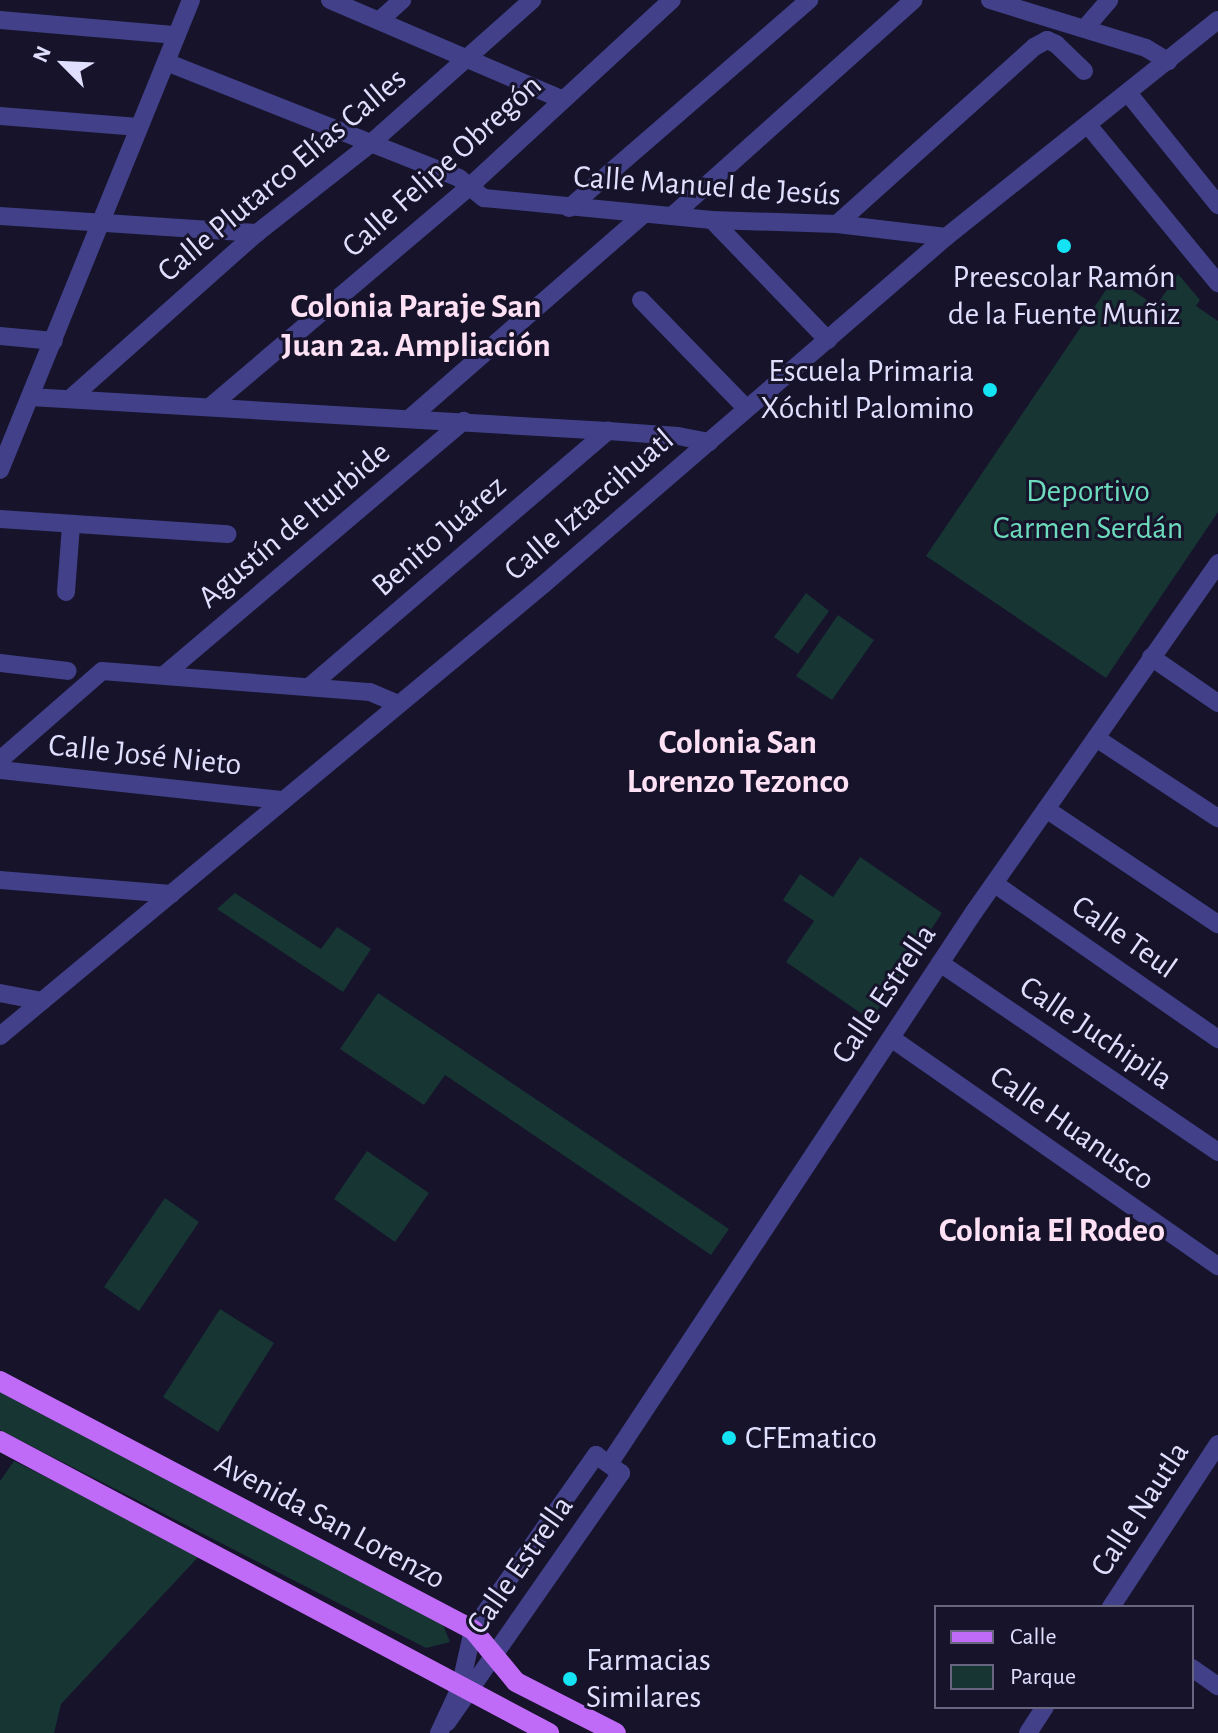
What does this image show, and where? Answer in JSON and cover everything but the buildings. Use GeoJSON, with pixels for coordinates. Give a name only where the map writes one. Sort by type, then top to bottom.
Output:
{"type":"FeatureCollection","features":[{"type":"Feature","properties":{"kind":"main road","name":"Avenida San Lorenzo"},"geometry":{"type":"LineString","coordinates":[[0,1381],[473,1630],[516,1682],[616,1733]]}},
{"type":"Feature","properties":{"kind":"main road"},"geometry":{"type":"LineString","coordinates":[[0,1441],[549,1733]]}},
{"type":"Feature","properties":{"kind":"street"},"geometry":{"type":"LineString","coordinates":[[0,470],[4,451],[54,341],[191,0]]}},
{"type":"Feature","properties":{"kind":"street"},"geometry":{"type":"LineString","coordinates":[[330,0],[561,99]]}},
{"type":"Feature","properties":{"kind":"street"},"geometry":{"type":"LineString","coordinates":[[380,20],[402,0]]}},
{"type":"Feature","properties":{"kind":"street","name":"Calle Plutarco Elías Calles"},"geometry":{"type":"LineString","coordinates":[[72,397],[257,233],[370,144],[532,0]]}},
{"type":"Feature","properties":{"kind":"street","name":"Calle Felipe Obregón"},"geometry":{"type":"LineString","coordinates":[[212,405],[469,187],[672,0]]}},
{"type":"Feature","properties":{"kind":"street"},"geometry":{"type":"LineString","coordinates":[[569,208],[809,0]]}},
{"type":"Feature","properties":{"kind":"street"},"geometry":{"type":"LineString","coordinates":[[672,216],[914,0]]}},
{"type":"Feature","properties":{"kind":"street"},"geometry":{"type":"LineString","coordinates":[[990,0],[1146,48],[1168,61]]}},
{"type":"Feature","properties":{"kind":"street"},"geometry":{"type":"LineString","coordinates":[[1085,28],[1109,0]]}},
{"type":"Feature","properties":{"kind":"street"},"geometry":{"type":"LineString","coordinates":[[0,20],[176,35]]}},
{"type":"Feature","properties":{"kind":"street","name":"Calle Iztaccihuatl"},"geometry":{"type":"LineString","coordinates":[[0,1036],[709,442],[946,237],[1218,20]]}},
{"type":"Feature","properties":{"kind":"street"},"geometry":{"type":"LineString","coordinates":[[837,224],[1034,47],[1047,40],[1056,44],[1084,71]]}},
{"type":"Feature","properties":{"kind":"street","name":"Calle Manuel de Jesús"},"geometry":{"type":"LineString","coordinates":[[166,62],[459,178],[484,198],[712,220],[837,224],[946,237]]}},
{"type":"Feature","properties":{"kind":"street"},"geometry":{"type":"LineString","coordinates":[[1128,93],[1218,205]]}},
{"type":"Feature","properties":{"kind":"street"},"geometry":{"type":"LineString","coordinates":[[0,116],[139,127]]}},
{"type":"Feature","properties":{"kind":"street"},"geometry":{"type":"LineString","coordinates":[[1088,125],[1218,283]]}},
{"type":"Feature","properties":{"kind":"street"},"geometry":{"type":"LineString","coordinates":[[410,418],[644,214]]}},
{"type":"Feature","properties":{"kind":"street"},"geometry":{"type":"LineString","coordinates":[[0,216],[257,233]]}},
{"type":"Feature","properties":{"kind":"street"},"geometry":{"type":"LineString","coordinates":[[712,220],[828,340]]}},
{"type":"Feature","properties":{"kind":"street"},"geometry":{"type":"LineString","coordinates":[[641,300],[746,408]]}},
{"type":"Feature","properties":{"kind":"street"},"geometry":{"type":"LineString","coordinates":[[0,336],[54,341]]}},
{"type":"Feature","properties":{"kind":"street"},"geometry":{"type":"LineString","coordinates":[[30,397],[464,421],[678,436],[709,442]]}},
{"type":"Feature","properties":{"kind":"street","name":"Agustín de Iturbide"},"geometry":{"type":"LineString","coordinates":[[164,675],[464,421]]}},
{"type":"Feature","properties":{"kind":"street","name":"Benito Juárez"},"geometry":{"type":"LineString","coordinates":[[309,687],[608,431]]}},
{"type":"Feature","properties":{"kind":"street"},"geometry":{"type":"LineString","coordinates":[[0,519],[228,534]]}},
{"type":"Feature","properties":{"kind":"street"},"geometry":{"type":"LineString","coordinates":[[66,592],[71,525]]}},
{"type":"Feature","properties":{"kind":"street","name":"Calle Estrella"},"geometry":{"type":"LineString","coordinates":[[443,1727],[465,1690],[493,1656],[609,1464],[940,963],[1151,657],[1210,590],[1218,563]]}},
{"type":"Feature","properties":{"kind":"street"},"geometry":{"type":"LineString","coordinates":[[1151,657],[1218,703]]}},
{"type":"Feature","properties":{"kind":"street"},"geometry":{"type":"LineString","coordinates":[[0,663],[68,671]]}},
{"type":"Feature","properties":{"kind":"street"},"geometry":{"type":"LineString","coordinates":[[0,760],[102,671],[370,692],[398,704]]}},
{"type":"Feature","properties":{"kind":"street"},"geometry":{"type":"LineString","coordinates":[[1096,738],[1218,818]]}},
{"type":"Feature","properties":{"kind":"street","name":"Calle José Nieto"},"geometry":{"type":"LineString","coordinates":[[0,770],[283,800]]}},
{"type":"Feature","properties":{"kind":"street"},"geometry":{"type":"LineString","coordinates":[[1046,809],[1218,924]]}},
{"type":"Feature","properties":{"kind":"street"},"geometry":{"type":"LineString","coordinates":[[0,880],[171,894]]}},
{"type":"Feature","properties":{"kind":"street","name":"Calle Teul"},"geometry":{"type":"LineString","coordinates":[[995,884],[1218,1039]]}},
{"type":"Feature","properties":{"kind":"street","name":"Calle Juchipila"},"geometry":{"type":"LineString","coordinates":[[940,963],[1218,1152]]}},
{"type":"Feature","properties":{"kind":"street"},"geometry":{"type":"LineString","coordinates":[[0,993],[42,1001]]}},
{"type":"Feature","properties":{"kind":"street","name":"Calle Huanusco"},"geometry":{"type":"LineString","coordinates":[[891,1038],[1218,1266]]}},
{"type":"Feature","properties":{"kind":"street","name":"Calle Nautla"},"geometry":{"type":"LineString","coordinates":[[1112,1605],[1218,1444]]}},
{"type":"Feature","properties":{"kind":"street","name":"Calle Estrella"},"geometry":{"type":"LineString","coordinates":[[465,1690],[473,1630],[609,1464]]}},
{"type":"Feature","properties":{"kind":"street"},"geometry":{"type":"LineString","coordinates":[[1194,1669],[1218,1686]]}},
{"type":"Feature","properties":{"kind":"street"},"geometry":{"type":"LineString","coordinates":[[1028,1733],[1044,1709]]}},
{"type":"Feature","properties":{"kind":"green space","name":"Deportivo Carmen Serdán"},"geometry":{"type":"Polygon","coordinates":[[[1178,274],[1200,300],[1196,306],[1218,321],[1218,512],[1106,678],[926,556],[1114,278],[1156,306],[1178,274]]]}},
{"type":"Feature","properties":{"kind":"green space"},"geometry":{"type":"Polygon","coordinates":[[[806,593],[829,611],[798,654],[774,637],[806,593]]]}},
{"type":"Feature","properties":{"kind":"green space"},"geometry":{"type":"Polygon","coordinates":[[[838,615],[874,640],[832,700],[796,676],[838,615]]]}},
{"type":"Feature","properties":{"kind":"green space"},"geometry":{"type":"Polygon","coordinates":[[[860,857],[942,913],[871,1020],[786,962],[814,921],[783,900],[800,874],[833,897],[860,857]]]}},
{"type":"Feature","properties":{"kind":"green space"},"geometry":{"type":"Polygon","coordinates":[[[235,893],[321,949],[337,927],[371,949],[343,992],[217,909],[235,893]]]}},
{"type":"Feature","properties":{"kind":"green space"},"geometry":{"type":"Polygon","coordinates":[[[378,993],[729,1229],[711,1255],[445,1075],[424,1105],[340,1049],[378,993]]]}},
{"type":"Feature","properties":{"kind":"green space"},"geometry":{"type":"Polygon","coordinates":[[[367,1151],[429,1193],[395,1242],[334,1199],[367,1151]]]}},
{"type":"Feature","properties":{"kind":"green space"},"geometry":{"type":"Polygon","coordinates":[[[165,1198],[199,1222],[139,1311],[104,1287],[165,1198]]]}},
{"type":"Feature","properties":{"kind":"green space"},"geometry":{"type":"Polygon","coordinates":[[[220,1309],[274,1343],[218,1432],[163,1397],[220,1309]]]}},
{"type":"Feature","properties":{"kind":"green space"},"geometry":{"type":"Polygon","coordinates":[[[0,1386],[442,1622],[450,1642],[426,1648],[0,1430],[0,1386]]]}},
{"type":"Feature","properties":{"kind":"green space"},"geometry":{"type":"Polygon","coordinates":[[[14,1461],[201,1554],[61,1704],[54,1733],[0,1733],[0,1481],[14,1461]]]}},
{"type":"Feature","properties":{"kind":"place","name":"Preescolar Ramón de la Fuente Muñiz"},"geometry":{"type":"Point","coordinates":[1064,246]}},
{"type":"Feature","properties":{"kind":"place","name":"Escuela Primaria Xóchitl Palomino"},"geometry":{"type":"Point","coordinates":[990,390]}},
{"type":"Feature","properties":{"kind":"place","name":"CFEmatico"},"geometry":{"type":"Point","coordinates":[729,1438]}},
{"type":"Feature","properties":{"kind":"place","name":"Farmacias Similares"},"geometry":{"type":"Point","coordinates":[570,1679]}},
{"type":"Feature","properties":{"kind":"district","name":"Colonia Paraje San Juan 2a. Ampliación"},"geometry":{"type":"Point","coordinates":[416,326]}},
{"type":"Feature","properties":{"kind":"district","name":"Colonia San Lorenzo Tezonco"},"geometry":{"type":"Point","coordinates":[738,762]}},
{"type":"Feature","properties":{"kind":"district","name":"Colonia El Rodeo"},"geometry":{"type":"Point","coordinates":[1052,1232]}}]}
